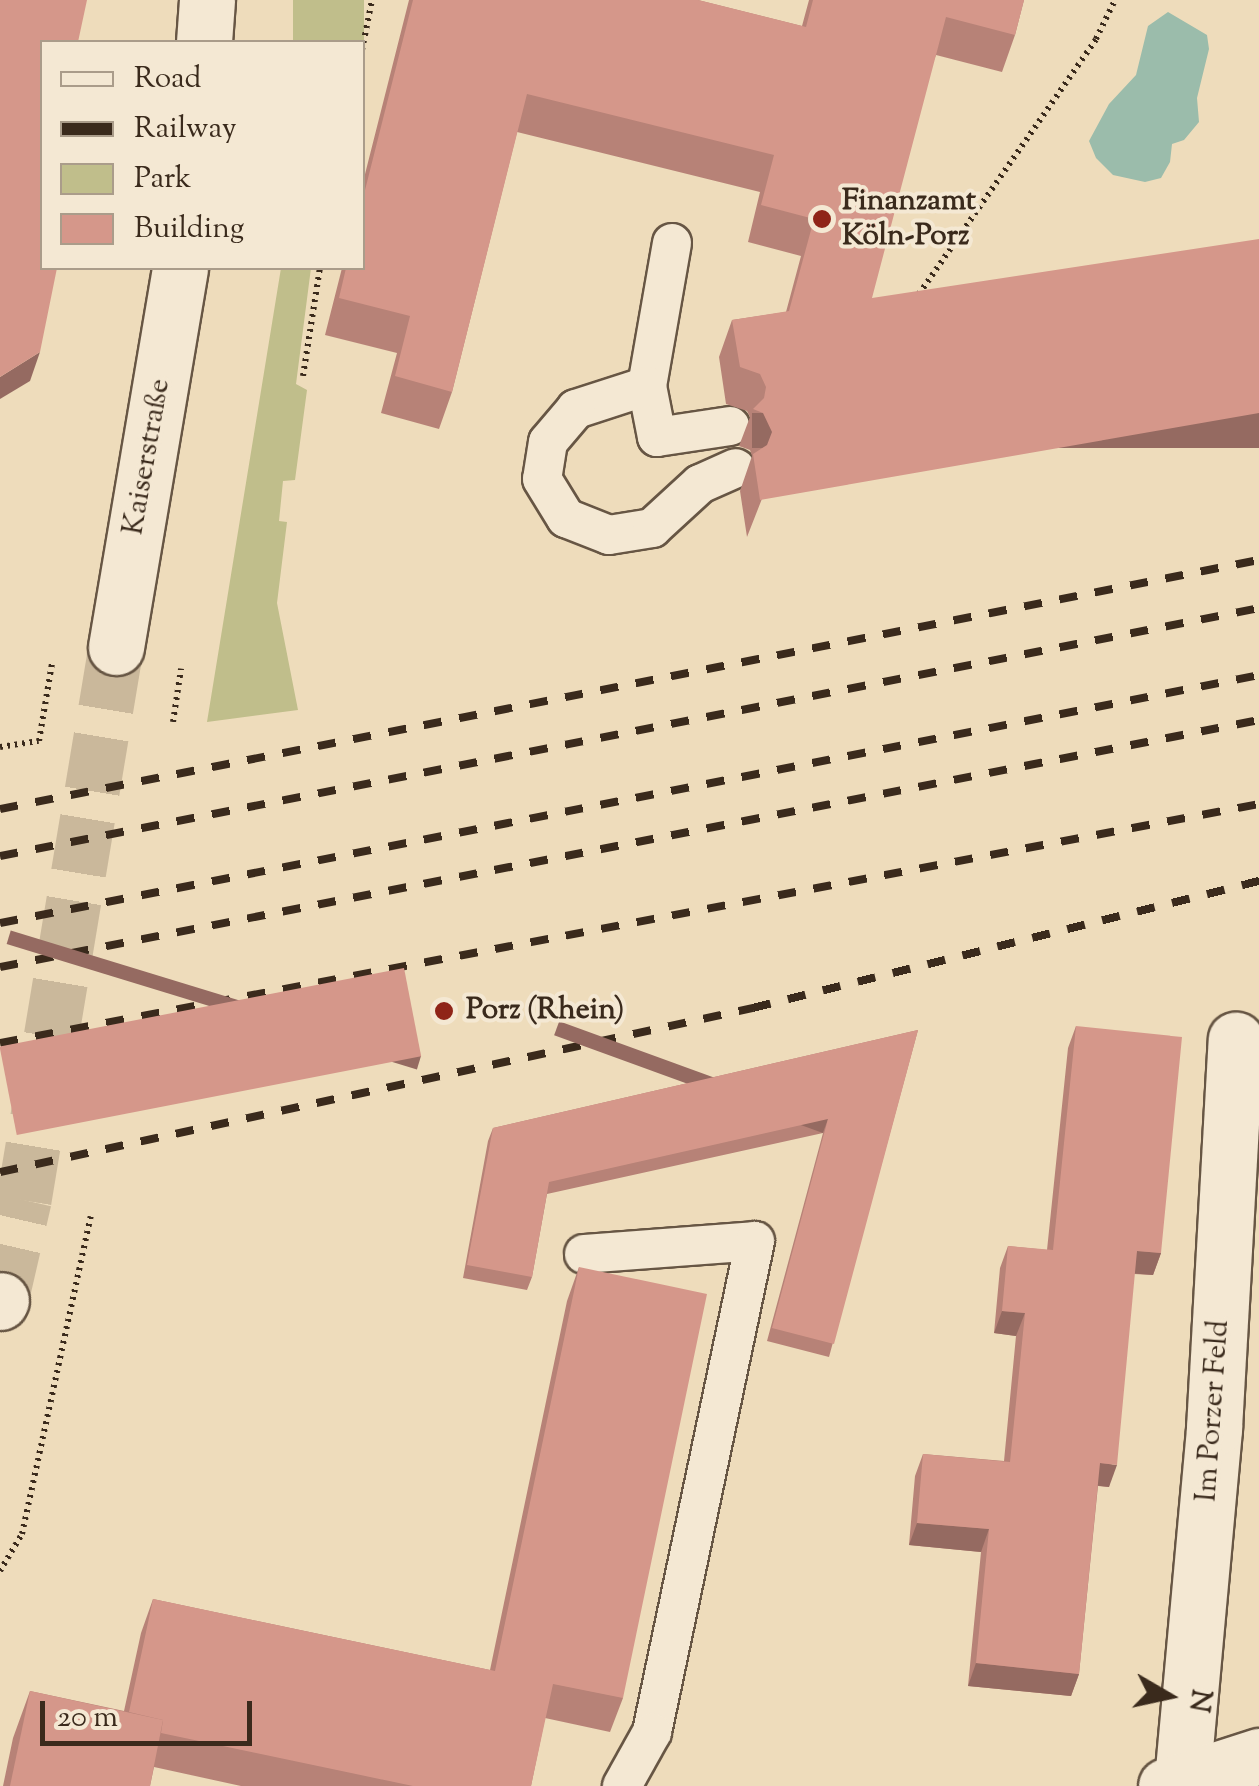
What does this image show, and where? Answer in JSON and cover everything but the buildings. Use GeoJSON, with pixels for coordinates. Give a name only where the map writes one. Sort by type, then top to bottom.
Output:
{"type":"FeatureCollection","features":[{"type":"Feature","properties":{"kind":"street"},"geometry":{"type":"LineString","coordinates":[[204,40],[207,0]]}},
{"type":"Feature","properties":{"kind":"street","name":"Kaiserstraße"},"geometry":{"type":"LineString","coordinates":[[116,647],[180,270]]}},
{"type":"Feature","properties":{"kind":"street","name":"Im Porzer Feld"},"geometry":{"type":"LineString","coordinates":[[1236,1040],[1214,1428],[1187,1782],[1259,1756]]}},
{"type":"Feature","properties":{"kind":"lane"},"geometry":{"type":"LineString","coordinates":[[672,243],[647,386],[657,437],[730,426]]}},
{"type":"Feature","properties":{"kind":"lane"},"geometry":{"type":"LineString","coordinates":[[647,386],[576,409],[548,442],[542,479],[566,518],[609,535],[652,528],[700,484],[736,468]]}},
{"type":"Feature","properties":{"kind":"lane"},"geometry":{"type":"LineString","coordinates":[[584,1254],[755,1241],[652,1732],[622,1786]]}},
{"type":"Feature","properties":{"kind":"path"},"geometry":{"type":"LineString","coordinates":[[364,40],[372,0]]}},
{"type":"Feature","properties":{"kind":"path"},"geometry":{"type":"LineString","coordinates":[[916,299],[1096,39],[1115,0]]}},
{"type":"Feature","properties":{"kind":"path"},"geometry":{"type":"LineString","coordinates":[[303,376],[320,270]]}},
{"type":"Feature","properties":{"kind":"path"},"geometry":{"type":"LineString","coordinates":[[0,747],[39,741]]}},
{"type":"Feature","properties":{"kind":"path"},"geometry":{"type":"LineString","coordinates":[[0,1571],[22,1534],[91,1216]]}},
{"type":"Feature","properties":{"kind":"green space"},"geometry":{"type":"Polygon","coordinates":[[[293,0],[364,0],[364,40],[293,40],[293,0]]]}},
{"type":"Feature","properties":{"kind":"green space"},"geometry":{"type":"Polygon","coordinates":[[[281,270],[311,270],[296,384],[307,390],[295,480],[283,481],[279,521],[287,522],[277,603],[298,710],[207,722],[281,270]]]}},
{"type":"Feature","properties":{"kind":"shaded area"},"geometry":{"type":"Polygon","coordinates":[[[1168,12],[1207,35],[1209,49],[1197,98],[1199,122],[1184,140],[1172,144],[1170,162],[1161,178],[1145,182],[1113,175],[1096,158],[1089,141],[1109,104],[1136,75],[1148,26],[1168,12]]]}},
{"type":"Feature","properties":{"kind":"tunnel"},"geometry":{"type":"LineString","coordinates":[[1,1300],[24,1200],[116,647]]}},
{"type":"Feature","properties":{"kind":"railway"},"geometry":{"type":"LineString","coordinates":[[0,809],[1259,560]]}},
{"type":"Feature","properties":{"kind":"railway"},"geometry":{"type":"LineString","coordinates":[[0,856],[1259,608]]}},
{"type":"Feature","properties":{"kind":"railway"},"geometry":{"type":"LineString","coordinates":[[0,923],[1259,675]]}},
{"type":"Feature","properties":{"kind":"railway"},"geometry":{"type":"LineString","coordinates":[[0,967],[1259,720]]}},
{"type":"Feature","properties":{"kind":"railway"},"geometry":{"type":"LineString","coordinates":[[0,1043],[1259,804]]}},
{"type":"Feature","properties":{"kind":"railway"},"geometry":{"type":"LineString","coordinates":[[0,1172],[753,1008],[1259,881]]}},
{"type":"Feature","properties":{"kind":"place","name":"Finanzamt Köln-Porz"},"geometry":{"type":"Point","coordinates":[822,219]}},
{"type":"Feature","properties":{"kind":"place","name":"Porz (Rhein)"},"geometry":{"type":"Point","coordinates":[444,1011]}}]}
